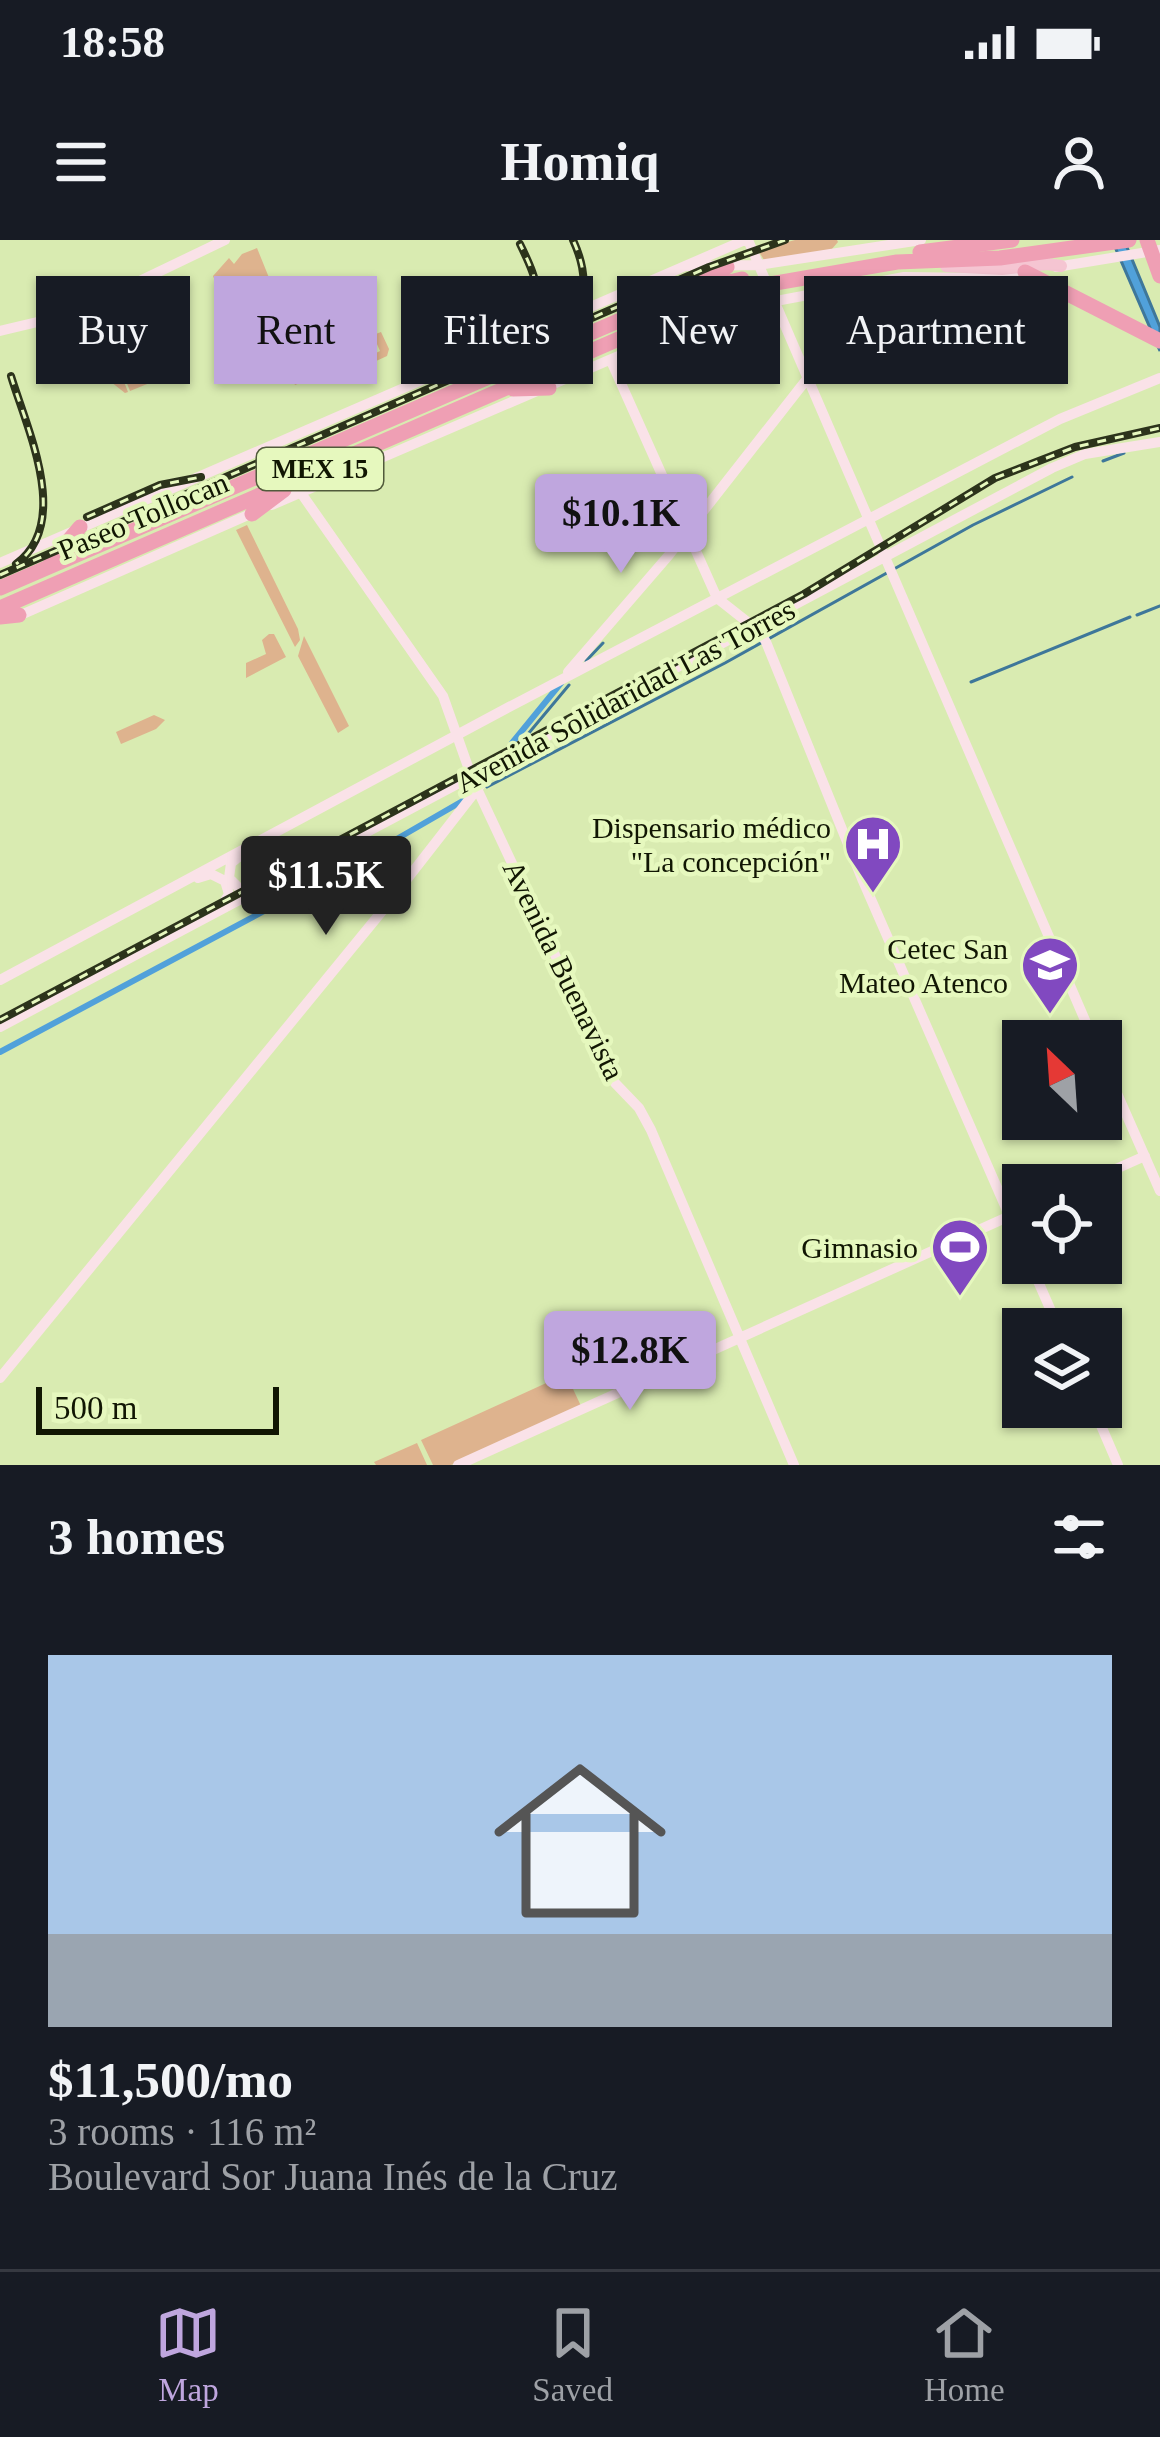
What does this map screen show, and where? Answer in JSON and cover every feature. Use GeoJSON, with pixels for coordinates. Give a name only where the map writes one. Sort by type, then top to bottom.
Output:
{"type":"FeatureCollection","features":[{"type":"Feature","properties":{"kind":"highway","name":"Paseo Tollocan"},"geometry":{"type":"LineString","coordinates":[[593,332],[683,293],[762,273],[1012,240]]}},
{"type":"Feature","properties":{"kind":"highway"},"geometry":{"type":"LineString","coordinates":[[1147,240],[1160,274]]}},
{"type":"Feature","properties":{"kind":"highway","name":"Paseo Tollocan"},"geometry":{"type":"LineString","coordinates":[[756,276],[1123,248]]}},
{"type":"Feature","properties":{"kind":"highway"},"geometry":{"type":"LineString","coordinates":[[1123,248],[1150,260],[1160,274]]}},
{"type":"Feature","properties":{"kind":"highway"},"geometry":{"type":"LineString","coordinates":[[593,326],[727,266]]}},
{"type":"Feature","properties":{"kind":"highway"},"geometry":{"type":"LineString","coordinates":[[1025,272],[1154,338]]}},
{"type":"Feature","properties":{"kind":"highway","name":"Paseo Tollocan"},"geometry":{"type":"LineString","coordinates":[[0,608],[617,341]]}},
{"type":"Feature","properties":{"kind":"highway","name":"Paseo Tollocan"},"geometry":{"type":"LineString","coordinates":[[0,588],[473,384]]}},
{"type":"Feature","properties":{"kind":"highway"},"geometry":{"type":"LineString","coordinates":[[504,390],[549,388]]}},
{"type":"Feature","properties":{"kind":"highway"},"geometry":{"type":"LineString","coordinates":[[252,514],[310,473]]}},
{"type":"Feature","properties":{"kind":"highway"},"geometry":{"type":"LineString","coordinates":[[36,572],[60,554],[80,527]]}},
{"type":"Feature","properties":{"kind":"highway"},"geometry":{"type":"LineString","coordinates":[[0,620],[19,615]]}},
{"type":"Feature","properties":{"kind":"main road"},"geometry":{"type":"LineString","coordinates":[[0,331],[71,314],[225,240]]}},
{"type":"Feature","properties":{"kind":"main road"},"geometry":{"type":"LineString","coordinates":[[0,563],[747,240],[763,276]]}},
{"type":"Feature","properties":{"kind":"main road"},"geometry":{"type":"LineString","coordinates":[[684,266],[727,266],[762,273],[843,246],[921,240]]}},
{"type":"Feature","properties":{"kind":"main road"},"geometry":{"type":"LineString","coordinates":[[991,276],[1061,266],[1123,248],[1159,246]]}},
{"type":"Feature","properties":{"kind":"main road"},"geometry":{"type":"LineString","coordinates":[[897,262],[998,269],[1047,263],[1061,266]]}},
{"type":"Feature","properties":{"kind":"main road"},"geometry":{"type":"LineString","coordinates":[[755,276],[771,271],[781,292],[804,291]]}},
{"type":"Feature","properties":{"kind":"main road"},"geometry":{"type":"LineString","coordinates":[[780,313],[804,368]]}},
{"type":"Feature","properties":{"kind":"main road"},"geometry":{"type":"LineString","coordinates":[[19,615],[617,358]]}},
{"type":"Feature","properties":{"kind":"main road"},"geometry":{"type":"LineString","coordinates":[[610,361],[717,598],[765,641],[863,881],[1002,1198]]}},
{"type":"Feature","properties":{"kind":"main road","name":"Avenida Solidaridad Las Torres"},"geometry":{"type":"LineString","coordinates":[[0,980],[869,518],[1091,405],[1160,378]]}},
{"type":"Feature","properties":{"kind":"main road"},"geometry":{"type":"LineString","coordinates":[[562,679],[689,532],[804,379]]}},
{"type":"Feature","properties":{"kind":"main road"},"geometry":{"type":"LineString","coordinates":[[811,384],[1085,1020]]}},
{"type":"Feature","properties":{"kind":"main road"},"geometry":{"type":"LineString","coordinates":[[890,567],[1052,468],[1099,451],[1160,442]]}},
{"type":"Feature","properties":{"kind":"main road","name":"Avenida Buenavista"},"geometry":{"type":"LineString","coordinates":[[302,493],[440,690],[477,786],[615,1083],[645,1116],[794,1465]]}},
{"type":"Feature","properties":{"kind":"main road","name":"Avenida Solidaridad Las Torres"},"geometry":{"type":"LineString","coordinates":[[0,1027],[293,872],[477,786],[498,762],[868,566],[890,567]]}},
{"type":"Feature","properties":{"kind":"main road"},"geometry":{"type":"LineString","coordinates":[[0,1375],[477,786]]}},
{"type":"Feature","properties":{"kind":"main road"},"geometry":{"type":"LineString","coordinates":[[0,1375],[477,786]]}},
{"type":"Feature","properties":{"kind":"main road"},"geometry":{"type":"LineString","coordinates":[[279,830],[233,861],[229,878],[248,890],[293,872]]}},
{"type":"Feature","properties":{"kind":"main road"},"geometry":{"type":"LineString","coordinates":[[137,904],[214,874],[225,880],[229,891],[214,913]]}},
{"type":"Feature","properties":{"kind":"main road"},"geometry":{"type":"LineString","coordinates":[[1122,1104],[1160,1191]]}},
{"type":"Feature","properties":{"kind":"main road"},"geometry":{"type":"LineString","coordinates":[[1122,1166],[1145,1156]]}},
{"type":"Feature","properties":{"kind":"main road"},"geometry":{"type":"LineString","coordinates":[[458,1465],[1002,1220]]}},
{"type":"Feature","properties":{"kind":"main road"},"geometry":{"type":"LineString","coordinates":[[1102,1428],[1118,1465]]}},
{"type":"Feature","properties":{"kind":"shaded area"},"geometry":{"type":"Polygon","coordinates":[[[795,240],[838,242],[831,250],[764,260],[758,250],[795,240]]]}},
{"type":"Feature","properties":{"kind":"shaded area"},"geometry":{"type":"Polygon","coordinates":[[[257,248],[268,276],[214,278],[213,276],[229,258],[234,264],[242,254],[257,248]]]}},
{"type":"Feature","properties":{"kind":"shaded area"},"geometry":{"type":"Polygon","coordinates":[[[381,332],[389,349],[387,356],[377,361],[380,351],[377,334],[381,332]]]}},
{"type":"Feature","properties":{"kind":"shaded area"},"geometry":{"type":"Polygon","coordinates":[[[247,525],[298,629],[300,640],[295,647],[236,530],[247,525]]]}},
{"type":"Feature","properties":{"kind":"shaded area"},"geometry":{"type":"Polygon","coordinates":[[[274,634],[286,657],[246,678],[246,663],[266,654],[262,640],[274,634]]]}},
{"type":"Feature","properties":{"kind":"shaded area"},"geometry":{"type":"Polygon","coordinates":[[[304,636],[349,726],[338,733],[298,656],[304,636]]]}},
{"type":"Feature","properties":{"kind":"shaded area"},"geometry":{"type":"Polygon","coordinates":[[[154,715],[165,720],[121,744],[116,732],[154,715]]]}},
{"type":"Feature","properties":{"kind":"shaded area"},"geometry":{"type":"Polygon","coordinates":[[[566,1374],[581,1406],[451,1465],[433,1465],[421,1440],[566,1374]]]}},
{"type":"Feature","properties":{"kind":"shaded area"},"geometry":{"type":"Polygon","coordinates":[[[417,1443],[427,1465],[374,1462],[417,1443]]]}},
{"type":"Feature","properties":{"kind":"water"},"geometry":{"type":"Polygon","coordinates":[[[1112,240],[1124,240],[1160,327],[1160,351],[1112,240]]]}},
{"type":"Feature","properties":{"kind":"waterway"},"geometry":{"type":"LineString","coordinates":[[1103,461],[1124,453]]}},
{"type":"Feature","properties":{"kind":"waterway"},"geometry":{"type":"LineString","coordinates":[[487,787],[725,663],[973,525],[1072,477]]}},
{"type":"Feature","properties":{"kind":"waterway"},"geometry":{"type":"LineString","coordinates":[[1137,615],[1160,606]]}},
{"type":"Feature","properties":{"kind":"waterway"},"geometry":{"type":"LineString","coordinates":[[971,682],[1130,617]]}},
{"type":"Feature","properties":{"kind":"waterway"},"geometry":{"type":"LineString","coordinates":[[586,661],[603,643]]}},
{"type":"Feature","properties":{"kind":"waterway"},"geometry":{"type":"LineString","coordinates":[[512,743],[561,683]]}},
{"type":"Feature","properties":{"kind":"waterway"},"geometry":{"type":"LineString","coordinates":[[518,746],[569,685]]}},
{"type":"Feature","properties":{"kind":"waterway"},"geometry":{"type":"LineString","coordinates":[[0,1052],[466,799]]}},
{"type":"Feature","properties":{"kind":"railway"},"geometry":{"type":"LineString","coordinates":[[573,240],[583,276]]}},
{"type":"Feature","properties":{"kind":"railway"},"geometry":{"type":"LineString","coordinates":[[0,575],[709,267],[785,240]]}},
{"type":"Feature","properties":{"kind":"railway"},"geometry":{"type":"LineString","coordinates":[[520,244],[533,276]]}},
{"type":"Feature","properties":{"kind":"railway"},"geometry":{"type":"LineString","coordinates":[[11,376],[34,448],[43,500],[33,546],[16,564]]}},
{"type":"Feature","properties":{"kind":"railway"},"geometry":{"type":"LineString","coordinates":[[0,1020],[804,594],[995,478],[1075,447],[1160,428]]}},
{"type":"Feature","properties":{"kind":"railway"},"geometry":{"type":"LineString","coordinates":[[87,517],[160,485],[201,477]]}},
{"type":"Feature","properties":{"kind":"place","name":"Dispensario médico \"La concepción\""},"geometry":{"type":"Point","coordinates":[873,895]}},
{"type":"Feature","properties":{"kind":"place","name":"Cetec San Mateo Atenco"},"geometry":{"type":"Point","coordinates":[1050,1016]}},
{"type":"Feature","properties":{"kind":"place","name":"Gimnasio"},"geometry":{"type":"Point","coordinates":[960,1298]}}]}
